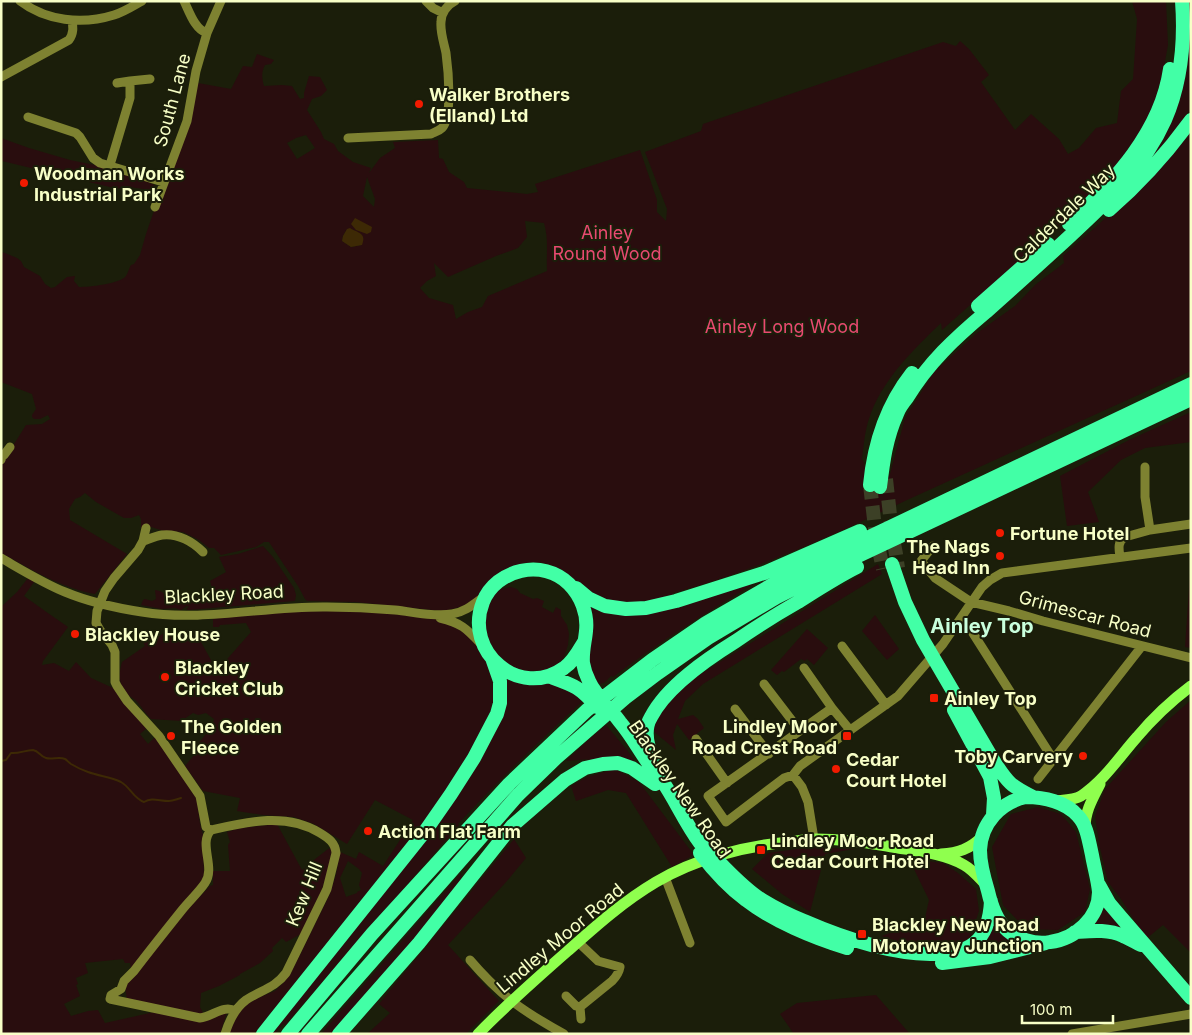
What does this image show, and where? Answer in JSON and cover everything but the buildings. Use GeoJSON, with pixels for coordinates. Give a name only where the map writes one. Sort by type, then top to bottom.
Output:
{"type":"FeatureCollection","features":[{"type":"Feature","properties":{"kind":"highway","name":"Calderdale Way"},"geometry":{"type":"LineString","coordinates":[[910,384],[962,332],[1105,204],[1148,152],[1165,120],[1175,90],[1182,53],[1180,6]]}},
{"type":"Feature","properties":{"kind":"highway","name":"Calderdale Way"},"geometry":{"type":"LineString","coordinates":[[910,384],[925,356],[1053,240],[1124,167],[1142,140],[1156,113],[1168,82],[1180,6]]}},
{"type":"Feature","properties":{"kind":"highway"},"geometry":{"type":"LineString","coordinates":[[1032,271],[1066,246],[1127,194],[1152,168],[1191,120]]}},
{"type":"Feature","properties":{"kind":"highway"},"geometry":{"type":"LineString","coordinates":[[910,384],[888,438],[879,484],[904,410],[947,347]]}},
{"type":"Feature","properties":{"kind":"highway"},"geometry":{"type":"LineString","coordinates":[[288,1034],[372,934],[510,784],[587,710],[652,660],[706,623],[770,586],[1191,384]]}},
{"type":"Feature","properties":{"kind":"highway"},"geometry":{"type":"LineString","coordinates":[[308,1034],[518,795],[596,723],[658,673],[708,638],[777,597],[856,557],[1191,399]]}},
{"type":"Feature","properties":{"kind":"highway"},"geometry":{"type":"LineString","coordinates":[[658,782],[647,732],[650,717],[671,690],[715,654],[768,620],[854,568],[944,523],[1010,485]]}},
{"type":"Feature","properties":{"kind":"highway"},"geometry":{"type":"LineString","coordinates":[[569,584],[594,601],[609,607],[626,610],[676,602],[764,573],[868,527],[955,496]]}},
{"type":"Feature","properties":{"kind":"highway"},"geometry":{"type":"LineString","coordinates":[[993,815],[1020,798],[1034,797],[1055,801],[1068,807],[1078,815],[1090,844],[1097,880],[1098,904],[1089,920],[1075,932],[1062,939],[1046,943],[1017,937],[999,922],[986,885],[980,850],[982,837],[993,815],[993,790],[990,777],[948,698],[916,648],[891,567],[922,640],[1006,779],[1012,786],[1034,797]]}},
{"type":"Feature","properties":{"kind":"highway","name":"Blackley New Road"},"geometry":{"type":"LineString","coordinates":[[584,642],[568,665],[559,671],[548,676],[536,678],[516,676],[493,661],[484,648],[479,630],[481,607],[493,587],[503,578],[516,572],[525,570],[548,572],[560,577],[569,584],[579,597],[585,611],[587,625],[583,664],[591,685],[622,723],[650,764],[690,840],[715,872],[746,900],[776,920],[829,942],[886,958],[942,963],[985,958],[1046,943]]}},
{"type":"Feature","properties":{"kind":"highway"},"geometry":{"type":"LineString","coordinates":[[263,1034],[426,830],[474,758],[497,714],[500,702],[500,681],[493,661]]}},
{"type":"Feature","properties":{"kind":"highway","name":"Blackley New Road"},"geometry":{"type":"LineString","coordinates":[[548,676],[571,684],[586,695],[658,782],[700,843],[740,883],[761,900],[787,914],[834,934],[874,946],[924,954],[952,953],[964,950],[982,934],[990,917],[991,901]]}},
{"type":"Feature","properties":{"kind":"highway"},"geometry":{"type":"LineString","coordinates":[[339,1034],[419,943],[512,826],[565,780],[585,768],[618,763],[658,782]]}},
{"type":"Feature","properties":{"kind":"highway"},"geometry":{"type":"LineString","coordinates":[[1097,880],[1109,903],[1191,998]]}},
{"type":"Feature","properties":{"kind":"highway"},"geometry":{"type":"LineString","coordinates":[[1075,932],[1096,931],[1113,933],[1148,948]]}},
{"type":"Feature","properties":{"kind":"main road"},"geometry":{"type":"LineString","coordinates":[[1055,801],[1081,796],[1103,778],[1150,722],[1191,686]]}},
{"type":"Feature","properties":{"kind":"main road"},"geometry":{"type":"LineString","coordinates":[[1085,828],[1088,808],[1103,778]]}},
{"type":"Feature","properties":{"kind":"main road","name":"Lindley Moor Road"},"geometry":{"type":"LineString","coordinates":[[934,854],[958,852],[972,846],[982,837]]}},
{"type":"Feature","properties":{"kind":"main road","name":"Lindley Moor Road"},"geometry":{"type":"LineString","coordinates":[[478,1034],[511,1001],[608,916],[632,898],[665,877],[730,852],[773,843],[814,839],[867,843],[934,854],[964,864],[986,885]]}},
{"type":"Feature","properties":{"kind":"street"},"geometry":{"type":"LineString","coordinates":[[20,1],[28,8],[40,13],[54,18],[72,20],[114,15],[142,1]]}},
{"type":"Feature","properties":{"kind":"street"},"geometry":{"type":"LineString","coordinates":[[184,1],[196,23],[203,32],[207,33]]}},
{"type":"Feature","properties":{"kind":"street","name":"South Lane"},"geometry":{"type":"LineString","coordinates":[[155,207],[187,121],[196,71],[207,33],[221,1]]}},
{"type":"Feature","properties":{"kind":"street"},"geometry":{"type":"LineString","coordinates":[[426,1],[444,13]]}},
{"type":"Feature","properties":{"kind":"street"},"geometry":{"type":"LineString","coordinates":[[348,138],[432,134],[441,129],[446,121],[448,109],[448,73],[441,22],[450,4],[455,1]]}},
{"type":"Feature","properties":{"kind":"street"},"geometry":{"type":"LineString","coordinates":[[1,77],[69,40],[72,36],[72,20]]}},
{"type":"Feature","properties":{"kind":"street"},"geometry":{"type":"LineString","coordinates":[[117,83],[150,79]]}},
{"type":"Feature","properties":{"kind":"street"},"geometry":{"type":"LineString","coordinates":[[110,165],[130,98],[130,81]]}},
{"type":"Feature","properties":{"kind":"street"},"geometry":{"type":"LineString","coordinates":[[28,117],[76,133],[93,158],[100,163],[163,182]]}},
{"type":"Feature","properties":{"kind":"street"},"geometry":{"type":"LineString","coordinates":[[1,460],[10,447]]}},
{"type":"Feature","properties":{"kind":"street"},"geometry":{"type":"LineString","coordinates":[[1145,468],[1145,497],[1150,530]]}},
{"type":"Feature","properties":{"kind":"street"},"geometry":{"type":"LineString","coordinates":[[1120,557],[1119,545],[1121,539],[1150,530],[1191,524]]}},
{"type":"Feature","properties":{"kind":"street"},"geometry":{"type":"LineString","coordinates":[[146,528],[143,541],[138,550],[106,589],[96,616],[96,623],[112,644],[115,652],[115,682],[117,686],[159,736],[201,799],[206,827],[211,830],[206,840],[208,873],[205,883],[124,981],[122,989],[111,995],[110,999],[196,1018],[204,1018],[226,1008],[231,1009],[235,1011],[225,1034]]}},
{"type":"Feature","properties":{"kind":"street"},"geometry":{"type":"LineString","coordinates":[[143,541],[160,535],[168,535],[191,542],[203,552]]}},
{"type":"Feature","properties":{"kind":"street"},"geometry":{"type":"LineString","coordinates":[[933,546],[921,561],[935,578],[971,602]]}},
{"type":"Feature","properties":{"kind":"street"},"geometry":{"type":"LineString","coordinates":[[832,708],[708,796],[726,822],[898,696],[943,644],[986,583],[1002,573],[1191,548]]}},
{"type":"Feature","properties":{"kind":"street","name":"Blackley Road"},"geometry":{"type":"LineString","coordinates":[[1,558],[59,589],[84,599],[141,612],[177,616],[273,609],[364,607],[430,615],[451,621],[463,626],[484,648]]}},
{"type":"Feature","properties":{"kind":"street","name":"Blackley Road"},"geometry":{"type":"LineString","coordinates":[[430,615],[460,612],[487,595]]}},
{"type":"Feature","properties":{"kind":"street","name":"Grimescar Road"},"geometry":{"type":"LineString","coordinates":[[971,602],[1191,658]]}},
{"type":"Feature","properties":{"kind":"street"},"geometry":{"type":"LineString","coordinates":[[969,628],[1053,759]]}},
{"type":"Feature","properties":{"kind":"street"},"geometry":{"type":"LineString","coordinates":[[842,646],[886,705]]}},
{"type":"Feature","properties":{"kind":"street"},"geometry":{"type":"LineString","coordinates":[[1038,779],[1142,646]]}},
{"type":"Feature","properties":{"kind":"street"},"geometry":{"type":"LineString","coordinates":[[804,668],[850,730]]}},
{"type":"Feature","properties":{"kind":"street"},"geometry":{"type":"LineString","coordinates":[[764,684],[800,731]]}},
{"type":"Feature","properties":{"kind":"street"},"geometry":{"type":"LineString","coordinates":[[735,709],[769,754]]}},
{"type":"Feature","properties":{"kind":"street"},"geometry":{"type":"LineString","coordinates":[[696,739],[727,782]]}},
{"type":"Feature","properties":{"kind":"street"},"geometry":{"type":"LineString","coordinates":[[793,774],[802,787],[808,802],[814,839]]}},
{"type":"Feature","properties":{"kind":"street","name":"Kew Hill"},"geometry":{"type":"LineString","coordinates":[[211,830],[263,821],[295,822],[315,830],[329,839],[336,849],[329,885],[288,970],[277,984],[245,1000],[235,1011]]}},
{"type":"Feature","properties":{"kind":"street"},"geometry":{"type":"LineString","coordinates":[[665,877],[690,943]]}},
{"type":"Feature","properties":{"kind":"street"},"geometry":{"type":"LineString","coordinates":[[578,942],[598,961],[620,967],[617,976],[580,1007]]}},
{"type":"Feature","properties":{"kind":"street"},"geometry":{"type":"LineString","coordinates":[[470,960],[511,1001],[564,1034]]}},
{"type":"Feature","properties":{"kind":"street"},"geometry":{"type":"LineString","coordinates":[[566,996],[576,1006],[580,1007]]}},
{"type":"Feature","properties":{"kind":"street"},"geometry":{"type":"LineString","coordinates":[[580,1007],[581,1019]]}},
{"type":"Feature","properties":{"kind":"street"},"geometry":{"type":"LineString","coordinates":[[1072,1034],[1191,1014]]}},
{"type":"Feature","properties":{"kind":"green space"},"geometry":{"type":"Polygon","coordinates":[[[1132,1],[1166,1],[1168,45],[1156,99],[1144,130],[1114,169],[1094,188],[1079,208],[942,330],[941,323],[901,364],[884,387],[869,419],[862,459],[866,476],[887,480],[905,418],[934,372],[977,333],[1015,306],[1035,285],[1064,263],[1063,256],[1135,190],[1191,127],[1191,371],[850,527],[763,563],[673,593],[673,596],[654,602],[608,603],[592,594],[558,568],[533,562],[505,569],[495,575],[479,595],[469,603],[461,607],[442,611],[356,602],[307,601],[269,542],[221,555],[214,548],[209,548],[199,540],[183,532],[164,531],[151,527],[141,529],[139,515],[124,518],[96,502],[85,493],[75,499],[69,509],[70,520],[127,554],[95,594],[58,583],[1,553],[1,465],[26,425],[42,424],[50,419],[48,415],[40,419],[34,419],[32,415],[36,409],[32,394],[1,382],[1,252],[17,258],[24,267],[40,276],[45,284],[51,288],[67,277],[75,276],[74,281],[79,287],[104,284],[123,279],[131,265],[134,264],[140,255],[198,83],[231,89],[243,66],[252,67],[257,54],[274,60],[271,64],[265,65],[262,76],[264,86],[292,86],[300,99],[304,98],[309,76],[320,77],[327,90],[321,96],[312,99],[307,110],[324,139],[334,144],[338,151],[353,162],[371,168],[369,173],[380,158],[395,148],[393,142],[438,140],[439,158],[443,159],[449,172],[464,182],[467,188],[527,194],[538,192],[535,184],[640,150],[657,200],[657,212],[666,221],[667,209],[645,152],[701,131],[703,124],[943,42],[956,46],[960,41],[969,49],[989,75],[981,82],[1015,130],[1031,114],[1059,139],[1068,154],[1079,148],[1096,128],[1117,123],[1121,91],[1133,79],[1137,19],[1132,1]],[[306,135],[287,143],[297,159],[315,148],[306,135]],[[367,177],[363,196],[374,207],[375,199],[367,177]],[[525,221],[527,237],[518,248],[448,277],[434,263],[436,276],[420,288],[429,298],[453,305],[456,319],[482,307],[488,296],[547,271],[547,241],[544,223],[525,221]],[[347,229],[342,241],[351,247],[362,245],[352,229],[347,229]]]}},
{"type":"Feature","properties":{"kind":"green space"},"geometry":{"type":"Polygon","coordinates":[[[1189,11],[1191,13],[1191,108],[1176,130],[1148,163],[1189,11]]]}},
{"type":"Feature","properties":{"kind":"green space"},"geometry":{"type":"Polygon","coordinates":[[[1,138],[29,148],[70,160],[100,166],[147,181],[154,185],[158,191],[122,186],[118,189],[2,161],[1,138]]]}},
{"type":"Feature","properties":{"kind":"green space"},"geometry":{"type":"Polygon","coordinates":[[[1191,412],[1191,442],[1145,448],[1121,460],[1088,492],[1099,522],[1067,526],[1060,476],[1129,440],[1191,412]]]}},
{"type":"Feature","properties":{"kind":"green space"},"geometry":{"type":"Polygon","coordinates":[[[263,546],[273,557],[294,588],[295,601],[189,610],[186,609],[189,607],[187,606],[181,610],[141,605],[145,599],[152,601],[156,599],[155,590],[163,593],[168,601],[214,596],[210,581],[226,572],[219,557],[238,554],[263,546]]]}},
{"type":"Feature","properties":{"kind":"green space"},"geometry":{"type":"Polygon","coordinates":[[[1191,559],[1191,648],[1185,647],[1191,559]]]}},
{"type":"Feature","properties":{"kind":"green space"},"geometry":{"type":"Polygon","coordinates":[[[878,564],[882,574],[703,684],[685,701],[678,719],[693,715],[704,728],[689,740],[677,724],[673,735],[676,750],[653,731],[666,704],[686,683],[878,564]]]}},
{"type":"Feature","properties":{"kind":"green space"},"geometry":{"type":"Polygon","coordinates":[[[28,578],[34,582],[24,596],[68,627],[42,665],[54,663],[69,671],[76,662],[91,678],[113,688],[147,728],[140,734],[148,744],[155,737],[159,741],[197,799],[203,835],[204,878],[131,969],[130,963],[125,963],[123,959],[85,963],[88,973],[76,978],[78,984],[76,985],[80,996],[64,1004],[71,1016],[98,1010],[105,1023],[159,1011],[202,1022],[227,1012],[220,1034],[118,1034],[117,1032],[108,1034],[1,1034],[1,607],[28,578]]]}},
{"type":"Feature","properties":{"kind":"green space"},"geometry":{"type":"Polygon","coordinates":[[[752,582],[754,584],[647,652],[613,677],[611,676],[604,683],[598,684],[589,671],[588,603],[604,610],[752,582]]]}},
{"type":"Feature","properties":{"kind":"green space"},"geometry":{"type":"Polygon","coordinates":[[[511,587],[533,599],[537,598],[544,601],[542,607],[553,613],[556,607],[561,610],[561,616],[567,625],[569,634],[564,657],[556,668],[530,673],[506,665],[488,643],[483,619],[492,596],[501,589],[511,587]]]}},
{"type":"Feature","properties":{"kind":"green space"},"geometry":{"type":"Polygon","coordinates":[[[311,610],[380,612],[453,623],[474,640],[492,669],[497,699],[466,759],[444,794],[414,835],[254,1034],[229,1034],[234,1020],[240,1011],[249,1003],[275,991],[291,973],[329,896],[336,875],[340,852],[356,859],[359,852],[383,866],[413,820],[375,800],[347,844],[314,824],[294,817],[237,811],[240,798],[203,791],[185,766],[201,747],[198,744],[210,729],[214,719],[206,713],[198,715],[193,713],[181,721],[151,719],[123,689],[120,682],[120,670],[122,662],[145,646],[142,640],[147,637],[151,642],[165,632],[189,636],[199,640],[211,660],[212,674],[214,674],[251,632],[246,623],[213,627],[213,619],[311,610]],[[348,861],[340,878],[346,897],[361,890],[359,885],[362,873],[348,861]]]}},
{"type":"Feature","properties":{"kind":"green space"},"geometry":{"type":"Polygon","coordinates":[[[875,615],[899,649],[887,660],[862,631],[875,615]]]}},
{"type":"Feature","properties":{"kind":"green space"},"geometry":{"type":"Polygon","coordinates":[[[807,629],[828,648],[814,665],[807,659],[805,661],[801,659],[777,675],[771,670],[807,629]]]}},
{"type":"Feature","properties":{"kind":"green space"},"geometry":{"type":"Polygon","coordinates":[[[502,675],[554,682],[585,699],[520,760],[473,808],[285,1025],[283,1024],[275,1034],[269,1034],[480,758],[502,675]]]}},
{"type":"Feature","properties":{"kind":"green space"},"geometry":{"type":"Polygon","coordinates":[[[1191,700],[1191,953],[1163,925],[1146,939],[1108,882],[1095,816],[1105,789],[1166,722],[1191,700]]]}},
{"type":"Feature","properties":{"kind":"green space"},"geometry":{"type":"Polygon","coordinates":[[[606,725],[641,770],[634,766],[565,774],[590,759],[566,761],[606,725]]]}},
{"type":"Feature","properties":{"kind":"green space"},"geometry":{"type":"Polygon","coordinates":[[[615,769],[639,782],[694,855],[672,867],[626,793],[608,790],[576,801],[571,786],[587,777],[615,769]]]}},
{"type":"Feature","properties":{"kind":"green space"},"geometry":{"type":"Polygon","coordinates":[[[1038,807],[1061,814],[1076,832],[1090,889],[1085,912],[1058,930],[1026,929],[1003,905],[992,847],[1011,814],[1038,807]]]}},
{"type":"Feature","properties":{"kind":"green space"},"geometry":{"type":"Polygon","coordinates":[[[277,824],[302,870],[328,849],[331,848],[332,852],[320,895],[301,934],[286,942],[282,938],[272,948],[273,951],[260,963],[219,986],[201,993],[200,1007],[204,1015],[127,1000],[125,986],[176,922],[213,885],[213,871],[230,871],[228,845],[230,842],[227,832],[240,828],[277,824]]]}},
{"type":"Feature","properties":{"kind":"green space"},"geometry":{"type":"Polygon","coordinates":[[[514,839],[526,858],[448,945],[499,1001],[466,1034],[367,1034],[390,1013],[379,1004],[514,839]]]}},
{"type":"Feature","properties":{"kind":"green space"},"geometry":{"type":"Polygon","coordinates":[[[811,847],[854,849],[825,854],[810,912],[782,894],[752,869],[768,853],[811,847]]]}},
{"type":"Feature","properties":{"kind":"green space"},"geometry":{"type":"Polygon","coordinates":[[[913,859],[943,863],[976,889],[979,911],[970,938],[948,948],[917,947],[881,936],[905,928],[925,918],[929,900],[913,867],[913,859]]]}},
{"type":"Feature","properties":{"kind":"green space"},"geometry":{"type":"Polygon","coordinates":[[[474,872],[332,1034],[321,1034],[461,873],[462,881],[474,872]]]}},
{"type":"Feature","properties":{"kind":"green space"},"geometry":{"type":"Polygon","coordinates":[[[1101,898],[1132,934],[1092,928],[1101,898]]]}},
{"type":"Feature","properties":{"kind":"green space"},"geometry":{"type":"Polygon","coordinates":[[[995,919],[1027,944],[960,955],[995,919]]]}},
{"type":"Feature","properties":{"kind":"green space"},"geometry":{"type":"Polygon","coordinates":[[[876,995],[910,1034],[794,1034],[780,1014],[797,1003],[876,995]]]}},
{"type":"Feature","properties":{"kind":"shaded area"},"geometry":{"type":"Polygon","coordinates":[[[355,218],[372,227],[371,232],[367,234],[356,230],[351,224],[355,218]]]}},
{"type":"Feature","properties":{"kind":"shaded area"},"geometry":{"type":"Polygon","coordinates":[[[350,228],[363,236],[362,245],[351,247],[342,241],[347,229],[350,228]]]}},
{"type":"Feature","properties":{"kind":"waterway"},"geometry":{"type":"LineString","coordinates":[[1,761],[6,760],[11,753],[33,750],[46,758],[63,758],[84,770],[121,782],[137,798],[144,802],[153,799],[170,801],[181,798]]}},
{"type":"Feature","properties":{"kind":"tunnel"},"geometry":{"type":"LineString","coordinates":[[886,479],[898,568]]}},
{"type":"Feature","properties":{"kind":"tunnel"},"geometry":{"type":"LineString","coordinates":[[870,485],[876,536],[883,569]]}},
{"type":"Feature","properties":{"kind":"place","name":"Walker Brothers (Elland) Ltd"},"geometry":{"type":"Point","coordinates":[419,104]}},
{"type":"Feature","properties":{"kind":"place","name":"Woodman Works Industrial Park"},"geometry":{"type":"Point","coordinates":[24,183]}},
{"type":"Feature","properties":{"kind":"place","name":"Fortune Hotel"},"geometry":{"type":"Point","coordinates":[1000,533]}},
{"type":"Feature","properties":{"kind":"place","name":"The Nags Head Inn"},"geometry":{"type":"Point","coordinates":[1000,556]}},
{"type":"Feature","properties":{"kind":"place","name":"Blackley House"},"geometry":{"type":"Point","coordinates":[75,634]}},
{"type":"Feature","properties":{"kind":"place","name":"Blackley Cricket Club"},"geometry":{"type":"Point","coordinates":[165,677]}},
{"type":"Feature","properties":{"kind":"place","name":"Ainley Top"},"geometry":{"type":"Point","coordinates":[934,698]}},
{"type":"Feature","properties":{"kind":"place","name":"The Golden Fleece"},"geometry":{"type":"Point","coordinates":[171,736]}},
{"type":"Feature","properties":{"kind":"place","name":"Lindley Moor Road Crest Road"},"geometry":{"type":"Point","coordinates":[847,736]}},
{"type":"Feature","properties":{"kind":"place","name":"Toby Carvery"},"geometry":{"type":"Point","coordinates":[1083,756]}},
{"type":"Feature","properties":{"kind":"place","name":"Cedar Court Hotel"},"geometry":{"type":"Point","coordinates":[836,769]}},
{"type":"Feature","properties":{"kind":"place","name":"Action Flat Farm"},"geometry":{"type":"Point","coordinates":[368,831]}},
{"type":"Feature","properties":{"kind":"place","name":"Lindley Moor Road Cedar Court Hotel"},"geometry":{"type":"Point","coordinates":[761,850]}},
{"type":"Feature","properties":{"kind":"place","name":"Blackley New Road Motorway Junction"},"geometry":{"type":"Point","coordinates":[862,934]}},
{"type":"Feature","properties":{"kind":"district","name":"Ainley Top"},"geometry":{"type":"Point","coordinates":[982,626]}},
{"type":"Feature","properties":{"kind":"park label","name":"Ainley Round Wood"},"geometry":{"type":"Point","coordinates":[607,242]}},
{"type":"Feature","properties":{"kind":"park label","name":"Ainley Long Wood"},"geometry":{"type":"Point","coordinates":[782,326]}}]}
